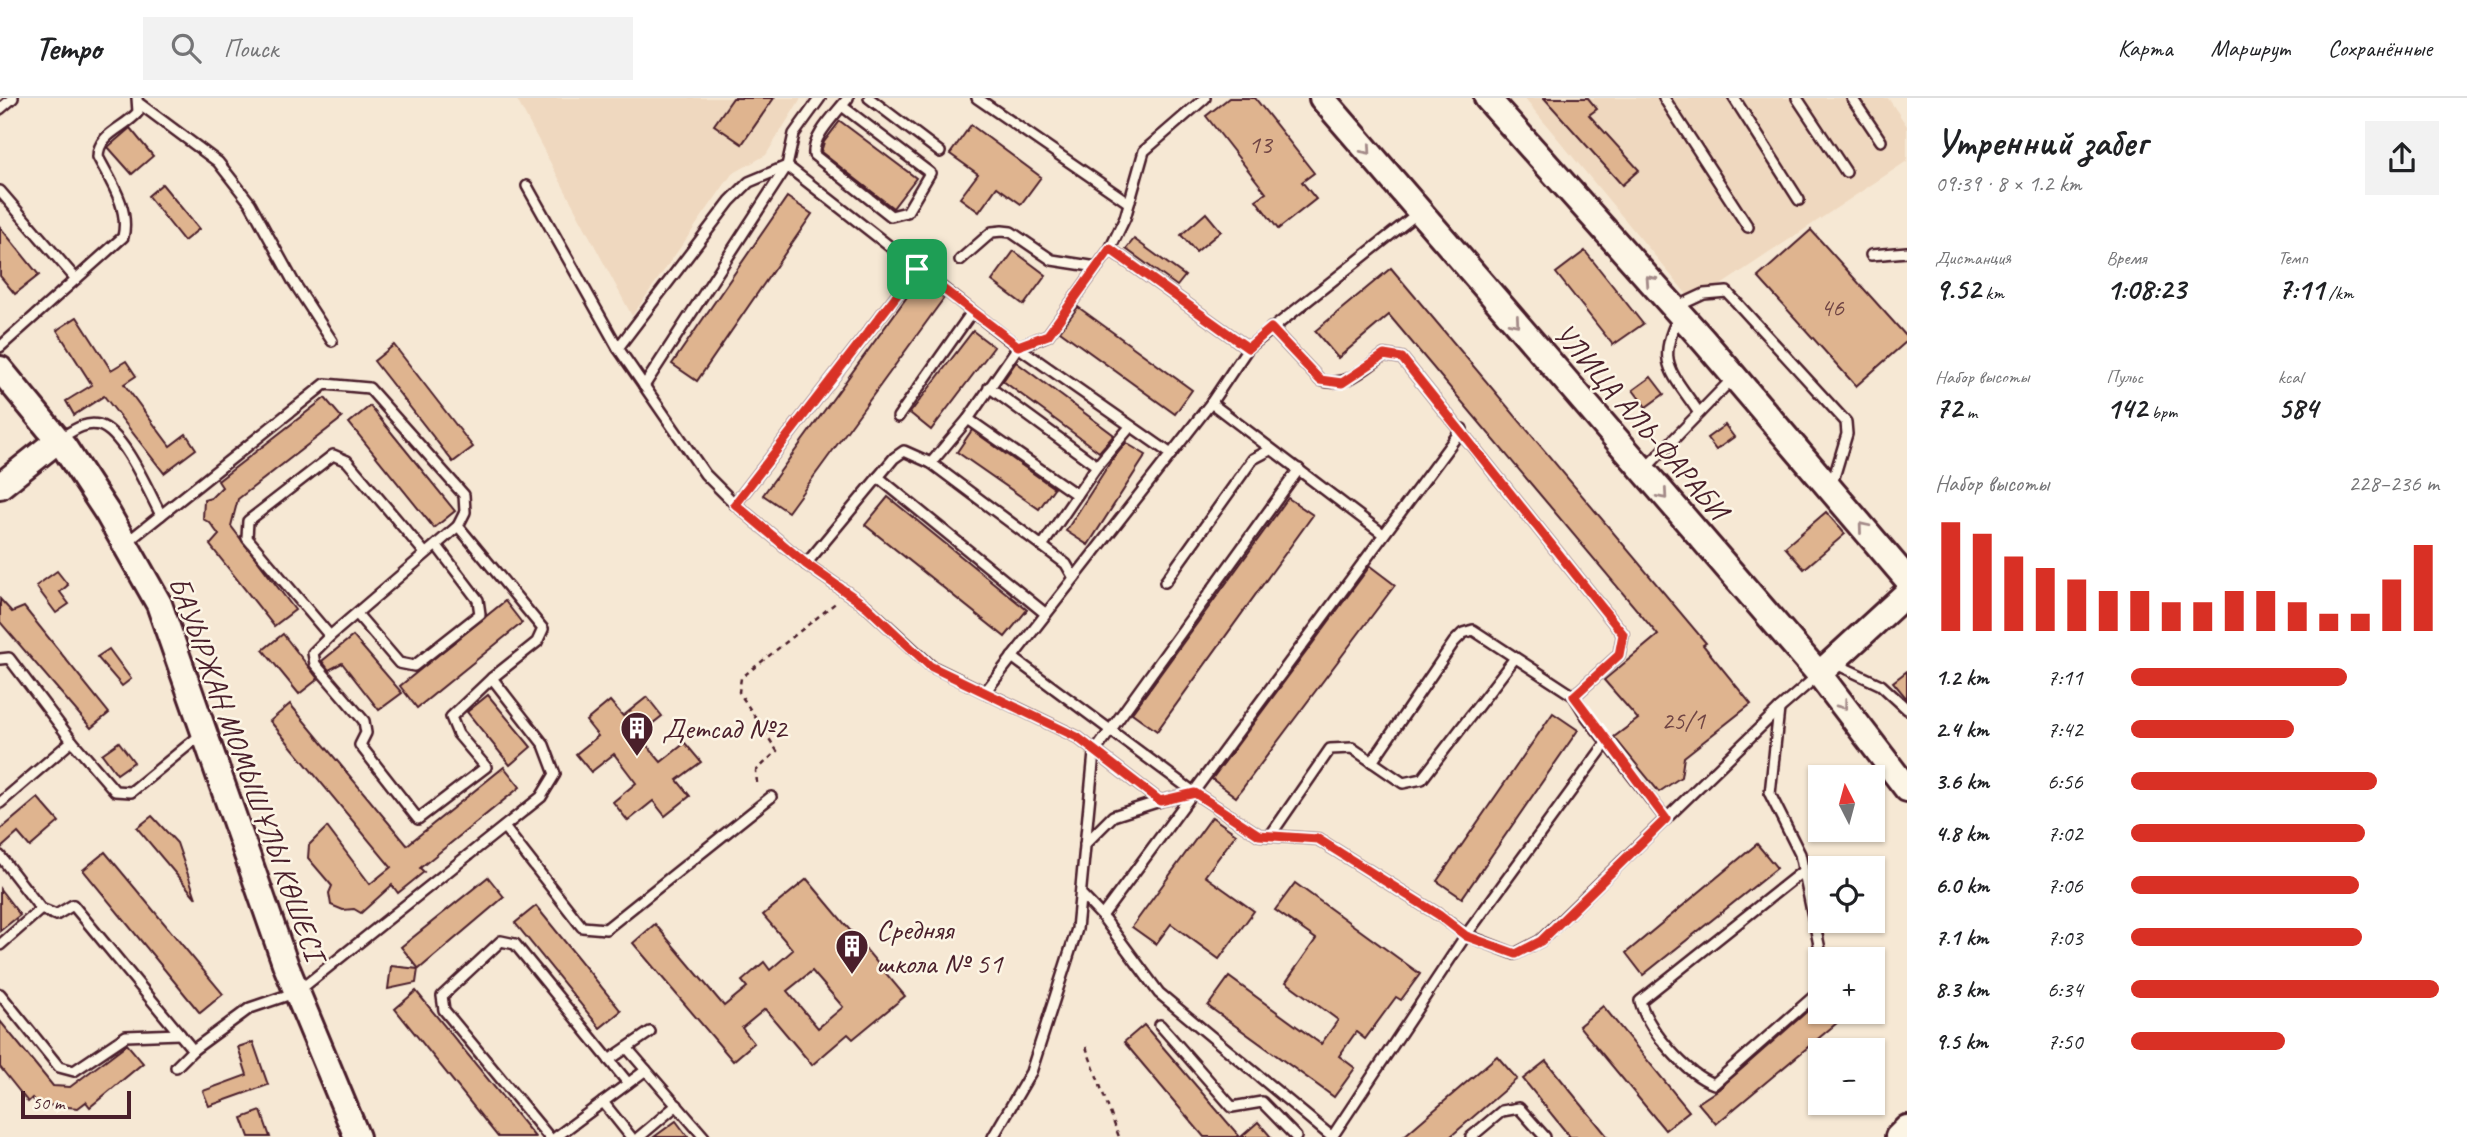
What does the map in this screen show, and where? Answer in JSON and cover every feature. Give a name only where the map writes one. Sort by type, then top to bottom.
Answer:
[{"type":"main road","points":[[1486,98],[1735,376],[1907,579]]},
{"type":"main road","name":"УЛИЦА АЛЬ-ФАРАБИ","points":[[1331,103],[1643,471],[1826,668],[1907,789]]},
{"type":"main road","name":"БАУЫРЖАН МОМЫШҰЛЫ КӨШЕСІ","points":[[0,369],[58,440],[125,544],[159,604],[297,992],[357,1137]]},
{"type":"main road","points":[[0,486],[58,440]]},
{"type":"main road","points":[[1826,668],[1907,593]]},
{"type":"main road","points":[[1898,1137],[1907,1128]]},
{"type":"lane","points":[[0,109],[13,98]]},
{"type":"lane","points":[[644,386],[787,166],[794,134],[820,98]]},
{"type":"lane","points":[[869,98],[940,152]]},
{"type":"lane","points":[[977,98],[1129,203]]},
{"type":"lane","points":[[930,463],[968,419],[1018,346],[1048,335],[1110,249],[1129,203],[1144,151],[1205,98]]},
{"type":"lane","points":[[1664,98],[1748,227]]},
{"type":"lane","points":[[1734,98],[1800,200]]},
{"type":"lane","points":[[1797,98],[1846,172]]},
{"type":"lane","points":[[1852,98],[1881,141]]},
{"type":"lane","points":[[0,347],[123,237],[126,224],[121,204],[98,157],[98,149],[102,141],[132,119],[139,101],[218,162],[250,203],[293,281],[332,341]]},
{"type":"lane","points":[[845,102],[930,173],[907,212],[891,216],[814,155],[813,146],[845,102]]},
{"type":"lane","points":[[787,166],[972,312],[1129,427],[1171,454]]},
{"type":"lane","points":[[618,348],[730,201],[749,182],[787,166]]},
{"type":"lane","points":[[527,186],[618,348],[705,474],[735,504],[806,564],[866,606],[930,666],[1077,737],[1160,801]]},
{"type":"lane","points":[[0,191],[76,279]]},
{"type":"lane","points":[[985,692],[1211,403],[1248,348],[1420,211]]},
{"type":"lane","points":[[960,260],[992,232],[1002,231],[1011,232],[1052,260],[1097,267]]},
{"type":"lane","points":[[1110,249],[1248,348]]},
{"type":"lane","points":[[1871,255],[1907,252]]},
{"type":"lane","points":[[735,504],[917,269]]},
{"type":"lane","points":[[1699,413],[1668,366],[1666,349],[1677,311],[1704,294],[1727,292],[1846,422],[1847,434],[1831,489]]},
{"type":"lane","points":[[898,417],[972,312]]},
{"type":"lane","points":[[1271,328],[1320,380],[1330,384],[1342,383],[1384,355],[1402,358],[1461,429],[1623,634],[1619,655],[1574,696]]},
{"type":"lane","points":[[1643,471],[1735,376]]},
{"type":"lane","points":[[125,544],[325,384],[369,388],[464,495],[465,512],[458,526],[313,653],[315,664],[364,721],[366,733],[360,745],[418,819],[486,767],[458,734],[451,717],[492,678],[537,642],[543,629],[458,526]]},
{"type":"lane","points":[[989,387],[1097,466]]},
{"type":"lane","points":[[1211,403],[1383,534]]},
{"type":"lane","points":[[968,419],[1077,495]]},
{"type":"lane","points":[[58,440],[85,424],[101,425],[122,443],[161,515]]},
{"type":"lane","points":[[1042,545],[1097,466],[1129,427]]},
{"type":"lane","points":[[1102,916],[1461,429]]},
{"type":"lane","points":[[1165,582],[1254,458],[1270,450]]},
{"type":"lane","points":[[806,564],[878,477],[904,451],[930,463],[1042,545],[1066,564],[1074,578]]},
{"type":"lane","points":[[330,636],[247,538],[248,521],[333,455],[346,460],[425,553]]},
{"type":"lane","points":[[993,1137],[1031,1072],[1077,929],[1094,752],[1299,469]]},
{"type":"lane","points":[[878,477],[1046,614]]},
{"type":"lane","points":[[357,614],[399,663],[414,666],[480,614],[478,600],[436,546]]},
{"type":"lane","points":[[1372,762],[1454,642],[1463,633],[1473,631],[1574,696],[1666,819]]},
{"type":"lane","points":[[1012,657],[1195,793],[1259,835],[1318,839],[1439,915],[1466,936],[1516,954],[1541,941],[1779,709],[1826,668],[1881,685],[1907,709]]},
{"type":"lane","points":[[1270,836],[1331,749],[1352,748],[1403,783],[1422,779],[1515,657]]},
{"type":"lane","points":[[0,659],[9,658],[72,741],[115,791],[131,792],[204,732]]},
{"type":"lane","points":[[176,1067],[193,1050],[250,1008],[297,992],[541,797],[555,774],[544,745],[492,678]]},
{"type":"lane","points":[[1779,709],[1770,794],[1800,854],[1819,947]]},
{"type":"lane","points":[[0,803],[72,741]]},
{"type":"lane","points":[[1081,894],[1102,916],[1159,993],[1332,1137],[1466,936],[1607,742]]},
{"type":"lane","points":[[1086,844],[1113,816],[1195,793]]},
{"type":"lane","points":[[503,827],[582,927],[606,929],[771,797]]},
{"type":"lane","points":[[0,856],[41,909],[56,915],[73,905],[193,1050]]},
{"type":"lane","points":[[1803,870],[1640,1000],[1645,1018],[1696,1077],[1714,1084],[1808,1002]]},
{"type":"lane","points":[[0,945],[41,909]]},
{"type":"lane","points":[[549,1137],[444,1010],[442,996],[501,941],[514,944],[628,1083]]},
{"type":"lane","points":[[0,994],[59,1066],[74,1071],[126,1036],[180,1034]]},
{"type":"lane","points":[[1160,1025],[1232,1107],[1262,1102],[1296,1137]]},
{"type":"lane","points":[[609,1060],[650,1032]]},
{"type":"lane","points":[[627,1048],[704,1137]]},
{"type":"lane","points":[[556,1137],[646,1070]]},
{"type":"lane","points":[[603,1102],[631,1137]]},
{"type":"lane","points":[[639,1137],[677,1105]]},
{"type":"lane","points":[[1471,1137],[1502,1111],[1519,1108],[1545,1137]]},
{"type":"path","points":[[757,783],[756,771],[777,751],[739,692],[741,678],[841,599]]},
{"type":"path","points":[[1086,1047],[1119,1137]]},
{"type":"shaded area","points":[[516,98],[801,98],[766,155],[732,174],[632,316]]},
{"type":"shaded area","points":[[1524,98],[1888,98],[1907,126],[1907,161],[1694,303]]},
{"type":"building","points":[[733,98],[774,98],[742,144],[714,125]]},
{"type":"building","points":[[1229,98],[1255,98],[1314,173],[1302,182],[1316,199],[1278,229],[1256,200],[1266,193],[1206,116]]},
{"type":"building","points":[[1544,98],[1588,98],[1597,109],[1589,115],[1639,170],[1622,185]]},
{"type":"building","points":[[840,121],[916,178],[893,208],[821,152],[824,142]]},
{"type":"building","points":[[971,125],[1041,177],[1021,204],[997,187],[979,212],[960,198],[978,174],[950,154]]},
{"type":"building","points":[[130,128],[153,156],[132,174],[108,147]]},
{"type":"building","points":[[162,184],[199,229],[184,241],[148,196]]},
{"type":"building","points":[[787,197],[812,214],[697,381],[672,364]]},
{"type":"building","points":[[1206,213],[1221,231],[1196,252],[1181,235]]},
{"type":"building","points":[[0,227],[39,275],[15,294],[0,276]]},
{"type":"building","points":[[1811,230],[1907,337],[1907,341],[1856,386],[1758,277]]},
{"type":"building","points":[[1134,239],[1185,276],[1177,286],[1126,249]]},
{"type":"building","points":[[1014,251],[1046,275],[1024,305],[992,281]]},
{"type":"building","points":[[1585,251],[1643,324],[1613,345],[1556,273]]},
{"type":"building","points":[[1391,268],[1706,643],[1703,645],[1751,704],[1684,757],[1681,777],[1659,792],[1614,737],[1638,719],[1604,680],[1658,635],[1389,315],[1338,358],[1315,331]]},
{"type":"building","points":[[920,279],[944,298],[788,512],[763,495]]},
{"type":"building","points":[[1078,307],[1192,390],[1175,414],[1060,331]]},
{"type":"building","points":[[77,317],[111,370],[126,361],[136,376],[124,384],[170,446],[186,434],[196,449],[164,473],[104,396],[74,415],[66,401],[92,385],[57,330]]},
{"type":"building","points":[[973,331],[994,347],[931,430],[910,413]]},
{"type":"building","points":[[394,345],[473,447],[453,462],[374,361]]},
{"type":"building","points":[[1016,362],[1114,435],[1099,452],[1003,381]]},
{"type":"building","points":[[1651,377],[1664,394],[1646,407],[1633,390]]},
{"type":"building","points":[[325,398],[342,418],[238,499],[231,526],[295,610],[274,626],[210,545],[219,535],[210,523],[203,519],[204,500],[211,498],[222,487],[218,481]]},
{"type":"building","points":[[370,406],[455,511],[434,528],[349,423]]},
{"type":"building","points":[[1725,425],[1734,437],[1716,450],[1707,438]]},
{"type":"building","points":[[972,430],[1054,488],[1039,509],[957,452]]},
{"type":"building","points":[[1126,443],[1146,455],[1088,545],[1066,531],[1111,461]]},
{"type":"building","points":[[888,497],[1027,610],[1005,637],[865,525]]},
{"type":"building","points":[[1288,498],[1313,515],[1157,731],[1132,713]]},
{"type":"building","points":[[1826,512],[1845,534],[1804,569],[1785,547]]},
{"type":"building","points":[[1370,566],[1395,585],[1236,797],[1212,779]]},
{"type":"building","points":[[57,571],[68,585],[60,592],[69,604],[56,613],[36,586]]},
{"type":"building","points":[[0,599],[12,612],[24,607],[109,713],[91,728],[0,622]]},
{"type":"building","points":[[505,601],[522,623],[417,708],[400,686]]},
{"type":"building","points":[[283,634],[318,679],[299,694],[263,650]]},
{"type":"building","points":[[353,636],[402,693],[379,710],[342,663],[329,670],[322,661]]},
{"type":"building","points":[[109,649],[131,679],[122,686],[97,657]]},
{"type":"building","points":[[1907,671],[1907,699],[1893,682]]},
{"type":"building","points":[[488,695],[531,747],[510,765],[467,712]]},
{"type":"building","name":"Детсад №2","points":[[647,697],[662,716],[638,735],[661,762],[685,743],[701,762],[677,780],[690,796],[665,816],[653,801],[628,821],[613,802],[636,783],[614,754],[591,772],[576,754],[598,736],[586,721],[610,701],[623,716]]},
{"type":"building","points":[[290,704],[407,845],[504,767],[520,787],[420,868],[424,872],[398,893],[392,885],[361,913],[354,909],[343,910],[331,905],[329,893],[332,886],[308,858],[309,845],[327,827],[370,884],[391,867],[270,721]]},
{"type":"building","points":[[1553,713],[1578,730],[1462,898],[1437,881]]},
{"type":"building","points":[[119,742],[134,762],[117,774],[102,754]]},
{"type":"building","points":[[38,798],[59,822],[30,847],[18,833],[0,849],[0,830]]},
{"type":"building","points":[[152,816],[177,843],[196,898],[137,828]]},
{"type":"building","points":[[1212,817],[1236,834],[1205,876],[1254,911],[1219,959],[1171,924],[1156,944],[1132,927]]},
{"type":"building","points":[[1757,844],[1777,868],[1643,975],[1626,953]]},
{"type":"building","points":[[105,852],[223,994],[200,1013],[83,870]]},
{"type":"building","points":[[488,877],[504,897],[419,969],[401,947]]},
{"type":"building","name":"Средняя школа № 51","points":[[807,879],[905,996],[853,1039],[848,1034],[812,1065],[765,1009],[742,1028],[754,1043],[733,1061],[633,943],[655,924],[724,1006],[747,987],[742,981],[764,962],[770,970],[793,950],[763,915]],"holes":[[[812,971],[843,1007],[818,1028],[787,991]]]},
{"type":"building","points":[[1295,883],[1420,974],[1401,1000],[1396,997],[1365,1039],[1356,1032],[1339,1056],[1355,1068],[1334,1097],[1208,1006],[1229,977],[1321,1044],[1338,1020],[1286,982],[1316,939],[1275,910]]},
{"type":"building","points":[[0,889],[20,915],[0,931]]},
{"type":"building","points":[[536,906],[621,1011],[600,1028],[515,923]]},
{"type":"building","points":[[391,966],[418,969],[416,983],[388,989]]},
{"type":"building","points":[[416,991],[535,1137],[498,1137],[395,1009]]},
{"type":"building","points":[[1603,1006],[1689,1111],[1665,1130],[1579,1026]]},
{"type":"building","points":[[1808,1011],[1808,1024],[1836,1024],[1819,1038],[1808,1038],[1808,1047],[1716,1124],[1698,1103],[1719,1089]]},
{"type":"building","points":[[0,1021],[53,1086],[70,1087],[127,1044],[143,1063],[90,1107],[86,1102],[78,1108],[37,1104],[32,1098],[28,1102],[0,1067]]},
{"type":"building","points":[[1144,1025],[1240,1137],[1204,1137],[1124,1042]]},
{"type":"building","points":[[253,1042],[268,1085],[209,1106],[203,1091],[247,1075],[238,1047]]},
{"type":"building","points":[[1497,1056],[1517,1079],[1450,1137],[1403,1137]]},
{"type":"building","points":[[1546,1061],[1608,1137],[1570,1137],[1523,1079]]},
{"type":"building","points":[[261,1111],[270,1137],[249,1137],[242,1118]]},
{"type":"building","points":[[676,1121],[688,1137],[654,1137]]},
{"type":"building","points":[[1258,1122],[1271,1137],[1241,1137]]},
{"type":"place","name":"Детсад №2","points":[[637,758]]},
{"type":"place","name":"Средняя школа № 51","points":[[852,976]]},
{"type":"route","points":[[1110,249],[1248,348],[1271,328],[1320,380],[1330,384],[1342,383],[1384,355],[1402,358],[1623,634],[1619,655],[1574,696],[1587,717],[1666,819],[1541,941],[1516,954],[1466,936],[1439,915],[1318,839],[1259,835],[1195,793],[1160,801],[1077,737],[930,666],[866,606],[806,564],[735,504],[917,269],[1018,346],[1048,335],[1110,249]]}]
